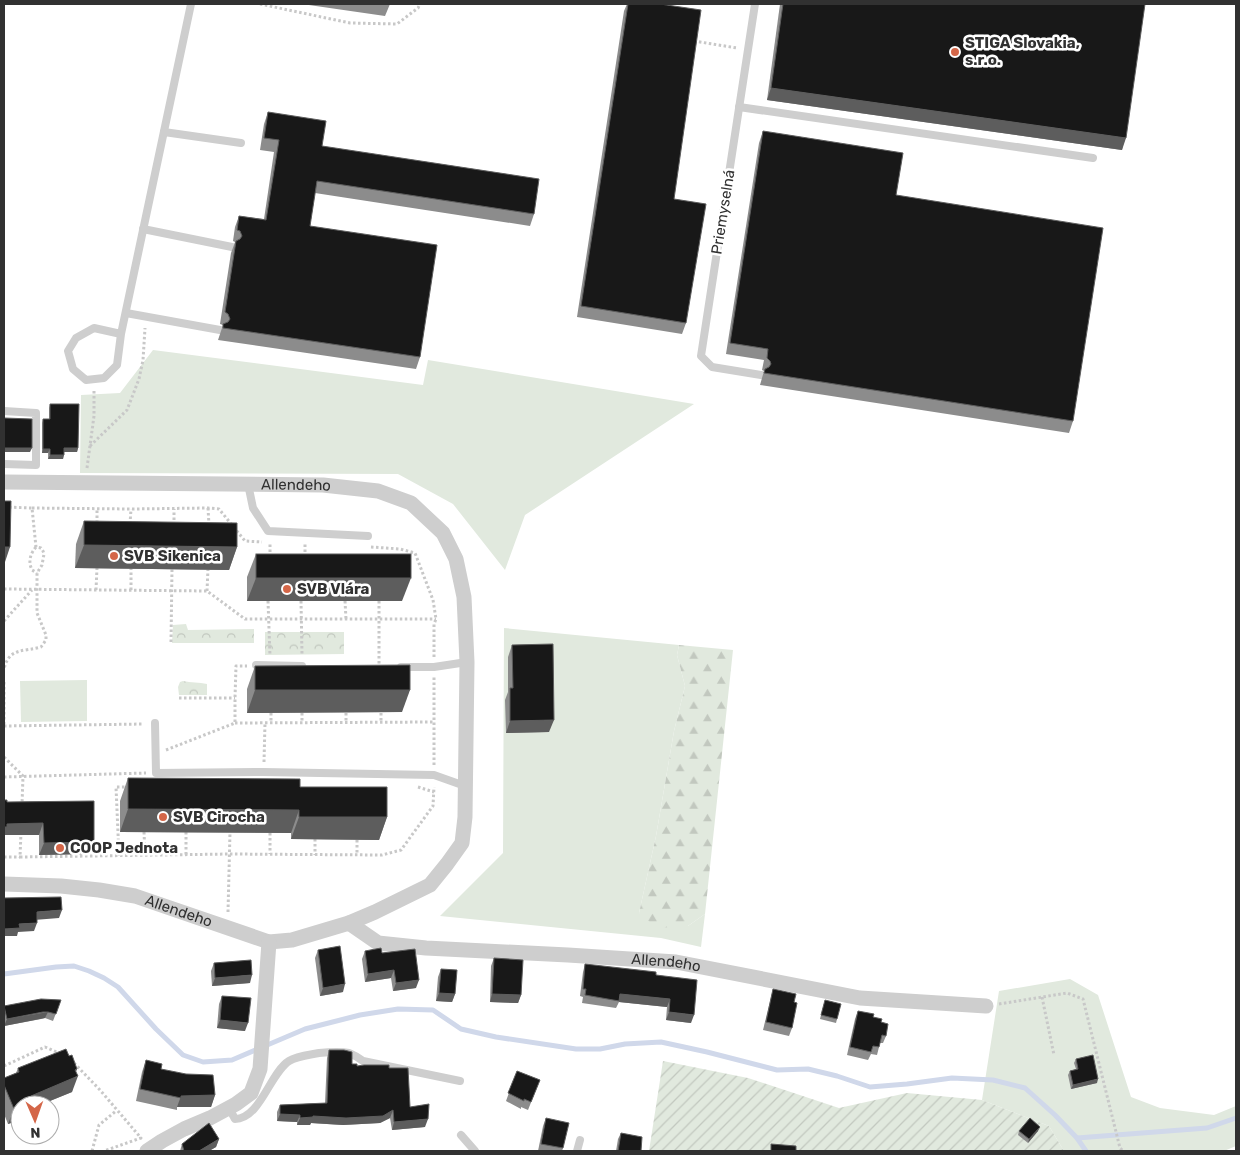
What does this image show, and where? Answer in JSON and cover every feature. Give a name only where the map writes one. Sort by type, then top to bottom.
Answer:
[{"type":"street","name":"Allendeho","points":[[4,482],[323,485],[378,491],[411,504],[443,533],[456,559],[464,597],[467,662],[465,817],[462,843],[430,885],[376,912],[349,923],[292,940],[270,942],[136,896],[61,886],[4,884]]},
{"type":"street","name":"Allendeho","points":[[349,923],[378,943],[426,948],[676,962],[860,998],[986,1006]]},
{"type":"street","points":[[147,1151],[184,1128],[229,1108],[251,1093],[260,1069],[270,942]]},
{"type":"lane","points":[[121,334],[94,328],[76,338],[68,351],[73,369],[86,380],[104,378],[117,366],[121,334],[191,4]]},
{"type":"lane","name":"Priemyselná","points":[[755,4],[701,356],[712,367],[762,375]]},
{"type":"lane","points":[[739,107],[1093,158]]},
{"type":"lane","points":[[164,132],[241,143]]},
{"type":"lane","points":[[143,229],[232,247]]},
{"type":"lane","points":[[126,313],[220,330]]},
{"type":"lane","points":[[4,412],[36,413],[36,465],[44,482]]},
{"type":"lane","points":[[4,464],[36,465]]},
{"type":"lane","points":[[248,484],[253,508],[268,531],[368,536]]},
{"type":"lane","points":[[388,667],[434,667],[467,662]]},
{"type":"lane","points":[[256,665],[311,666]]},
{"type":"lane","points":[[155,724],[156,772],[434,775],[465,786]]},
{"type":"lane","points":[[229,1108],[236,1119],[240,1119],[254,1108],[275,1075],[286,1063],[299,1057],[328,1052],[350,1053],[363,1061],[460,1081]]},
{"type":"lane","points":[[460,1135],[475,1151]]},
{"type":"lane","points":[[577,1151],[580,1140]]},
{"type":"path","points":[[260,4],[350,23],[397,24],[418,8],[420,4]]},
{"type":"path","points":[[694,41],[738,48]]},
{"type":"path","points":[[90,446],[127,410],[140,379],[144,360],[144,316]]},
{"type":"path","points":[[85,483],[94,416],[95,379]]},
{"type":"path","points":[[4,507],[219,509],[246,540],[270,542],[270,560]]},
{"type":"path","points":[[32,508],[36,547],[30,562],[32,570],[37,573]]},
{"type":"path","points":[[208,508],[209,527]]},
{"type":"path","points":[[97,509],[97,526]]},
{"type":"path","points":[[130,509],[130,527]]},
{"type":"path","points":[[174,509],[174,527]]},
{"type":"path","points":[[297,544],[314,544]]},
{"type":"path","points":[[305,544],[305,561]]},
{"type":"path","points":[[4,669],[5,663],[13,653],[19,650],[41,647],[46,640],[46,632],[37,613],[37,573],[42,566],[44,554],[40,548],[36,547]]},
{"type":"path","points":[[4,858],[229,854],[382,856],[401,850],[433,806],[434,624],[436,619],[433,600],[415,553],[400,549],[364,547]]},
{"type":"path","points":[[96,590],[97,568]]},
{"type":"path","points":[[131,568],[131,590]]},
{"type":"path","points":[[171,642],[172,569]]},
{"type":"path","points":[[207,592],[208,569]]},
{"type":"path","points":[[4,589],[207,592],[245,619],[436,619]]},
{"type":"path","points":[[4,621],[32,590]]},
{"type":"path","points":[[268,601],[270,655]]},
{"type":"path","points":[[301,601],[302,654]]},
{"type":"path","points":[[346,601],[346,619]]},
{"type":"path","points":[[379,601],[379,674]]},
{"type":"path","points":[[236,723],[236,666],[256,665]]},
{"type":"path","points":[[4,682],[4,726],[155,724]]},
{"type":"path","points":[[179,698],[235,698]]},
{"type":"path","points":[[271,713],[271,723]]},
{"type":"path","points":[[302,713],[302,723]]},
{"type":"path","points":[[346,713],[346,723]]},
{"type":"path","points":[[381,713],[381,723]]},
{"type":"path","points":[[156,754],[236,723],[434,722]]},
{"type":"path","points":[[263,772],[265,723]]},
{"type":"path","points":[[4,757],[23,776],[22,812]]},
{"type":"path","points":[[4,777],[156,772]]},
{"type":"path","points":[[119,856],[116,786],[134,787]]},
{"type":"path","points":[[415,786],[434,792]]},
{"type":"path","points":[[20,857],[21,830]]},
{"type":"path","points":[[144,832],[144,855]]},
{"type":"path","points":[[186,832],[186,855]]},
{"type":"path","points":[[228,918],[230,832]]},
{"type":"path","points":[[270,833],[270,855]]},
{"type":"path","points":[[315,839],[315,855]]},
{"type":"path","points":[[357,840],[358,855]]},
{"type":"path","points":[[986,1006],[1067,993],[1083,999],[1120,1148],[1123,1151]]},
{"type":"path","points":[[1042,997],[1054,1055]]},
{"type":"path","points":[[4,1066],[45,1047],[69,1058],[100,1090],[141,1138],[104,1151]]},
{"type":"path","points":[[92,1151],[99,1125],[116,1111]]},
{"type":"green space","points":[[153,350],[423,385],[428,360],[694,404],[525,515],[505,570],[453,504],[398,474],[80,473],[81,395],[120,393]]},
{"type":"green space","points":[[186,624],[188,630],[254,629],[254,643],[172,643],[173,625]]},
{"type":"green space","points":[[504,628],[679,645],[677,655],[685,686],[674,731],[656,836],[639,913],[688,926],[705,914],[701,947],[661,938],[440,916],[503,853]]},
{"type":"green space","points":[[265,632],[344,632],[344,654],[265,655]]},
{"type":"green space","points":[[679,645],[733,650],[705,914],[688,926],[657,928],[639,913],[656,836],[674,731],[685,686],[677,655]]},
{"type":"green space","points":[[87,680],[87,721],[21,722],[20,681]]},
{"type":"green space","points":[[180,682],[207,684],[207,695],[179,695],[178,687]]},
{"type":"green space","points":[[1070,979],[1098,995],[1131,1097],[1160,1108],[1214,1115],[1236,1106],[1236,1146],[1224,1151],[1064,1151],[1049,1126],[982,1100],[999,991]]},
{"type":"green space","points":[[663,1061],[748,1078],[839,1108],[907,1093],[982,1100],[1049,1126],[1064,1151],[649,1151]]},
{"type":"building","points":[[628,4],[660,4],[701,10],[674,199],[706,204],[686,323],[581,306]]},
{"type":"building","name":"STIGA Slovakia, s.r.o.","points":[[783,4],[1145,4],[1126,138],[771,88]]},
{"type":"building","points":[[268,112],[326,121],[322,146],[539,179],[534,214],[317,181],[310,226],[437,245],[420,357],[223,328],[223,324],[230,319],[225,312],[236,241],[242,236],[240,231],[237,230],[239,216],[266,220],[279,140],[264,138]]},
{"type":"building","points":[[763,131],[903,153],[896,195],[1103,228],[1073,421],[764,373],[765,369],[771,364],[767,358],[768,349],[730,343]]},
{"type":"building","points":[[50,404],[79,404],[78,448],[64,448],[64,455],[50,455],[50,449],[43,449],[43,419],[50,419]]},
{"type":"building","points":[[4,418],[32,419],[32,448],[4,448]]},
{"type":"building","points":[[4,501],[11,501],[10,547],[4,547]]},
{"type":"building","points":[[84,521],[237,523],[237,547],[84,545]]},
{"type":"building","points":[[256,554],[411,554],[411,578],[256,578]]},
{"type":"building","points":[[553,644],[554,720],[510,721],[510,688],[513,688],[512,645]]},
{"type":"building","points":[[410,665],[410,690],[255,690],[255,666]]},
{"type":"building","points":[[128,778],[300,779],[300,787],[387,787],[387,817],[299,817],[299,810],[128,809]]},
{"type":"building","points":[[4,800],[7,800],[7,802],[94,801],[94,842],[44,843],[43,823],[7,824],[7,827],[4,827]]},
{"type":"building","points":[[61,897],[62,910],[37,912],[37,923],[19,924],[20,928],[4,929],[4,898]]},
{"type":"building","points":[[340,946],[345,984],[323,988],[318,950]]},
{"type":"building","points":[[381,948],[382,953],[415,949],[419,980],[396,983],[394,970],[368,974],[365,951]]},
{"type":"building","points":[[494,958],[523,960],[521,995],[492,994]]},
{"type":"building","points":[[251,960],[252,975],[215,978],[214,963]]},
{"type":"building","points":[[585,964],[656,972],[656,975],[697,980],[694,1015],[669,1012],[670,999],[620,994],[619,1001],[585,995],[586,989],[583,989]]},
{"type":"building","points":[[441,969],[457,970],[455,994],[439,993]]},
{"type":"building","points":[[773,989],[796,994],[794,1002],[797,1003],[792,1028],[766,1022]]},
{"type":"building","points":[[222,996],[251,998],[248,1023],[220,1020]]},
{"type":"building","points":[[41,999],[61,1000],[56,1014],[43,1012],[7,1019],[4,1006]]},
{"type":"building","points":[[825,1000],[841,1004],[837,1019],[821,1015]]},
{"type":"building","points":[[858,1011],[874,1014],[873,1017],[882,1019],[881,1022],[888,1024],[886,1036],[882,1035],[879,1047],[873,1046],[871,1052],[850,1047]]},
{"type":"building","points":[[66,1049],[69,1056],[72,1055],[78,1076],[33,1095],[10,1095],[10,1099],[4,1085],[4,1078],[19,1072],[18,1068]]},
{"type":"building","points":[[329,1050],[352,1052],[352,1064],[357,1064],[357,1066],[389,1065],[389,1068],[408,1068],[410,1107],[429,1104],[428,1119],[394,1122],[393,1110],[383,1116],[346,1118],[313,1116],[300,1118],[300,1115],[280,1114],[280,1105],[327,1103]]},
{"type":"building","points":[[1093,1055],[1098,1079],[1073,1085],[1070,1071],[1078,1069],[1076,1059]]},
{"type":"building","points":[[146,1060],[162,1064],[161,1069],[186,1074],[213,1075],[215,1095],[181,1096],[181,1098],[140,1089]]},
{"type":"building","points":[[517,1071],[540,1080],[531,1102],[524,1099],[524,1101],[508,1093]]},
{"type":"building","points":[[546,1118],[569,1123],[563,1148],[541,1144]]},
{"type":"building","points":[[1030,1118],[1040,1127],[1029,1139],[1019,1131]]},
{"type":"building","points":[[209,1123],[219,1139],[199,1151],[184,1151],[182,1144]]},
{"type":"building","points":[[621,1133],[642,1137],[641,1151],[618,1151]]},
{"type":"building","points":[[771,1144],[796,1146],[796,1151],[771,1151]]},
{"type":"waterway","points":[[4,974],[74,966],[89,971],[118,987],[156,1029],[183,1055],[203,1062],[232,1060],[305,1029],[360,1015],[398,1009],[433,1010],[461,1029],[496,1037],[576,1049],[600,1049],[625,1044],[661,1042],[777,1070],[808,1069],[870,1087],[952,1078],[993,1080],[1025,1088],[1055,1115],[1077,1138],[1086,1151]]},
{"type":"waterway","points":[[1077,1138],[1207,1128],[1236,1118]]},
{"type":"place","name":"STIGA Slovakia, s.r.o.","points":[[955,52]]},
{"type":"place","name":"SVB Sikenica","points":[[114,556]]},
{"type":"place","name":"SVB Vlára","points":[[287,589]]},
{"type":"place","name":"SVB Cirocha","points":[[163,817]]},
{"type":"place","name":"COOP Jednota","points":[[60,848]]}]
